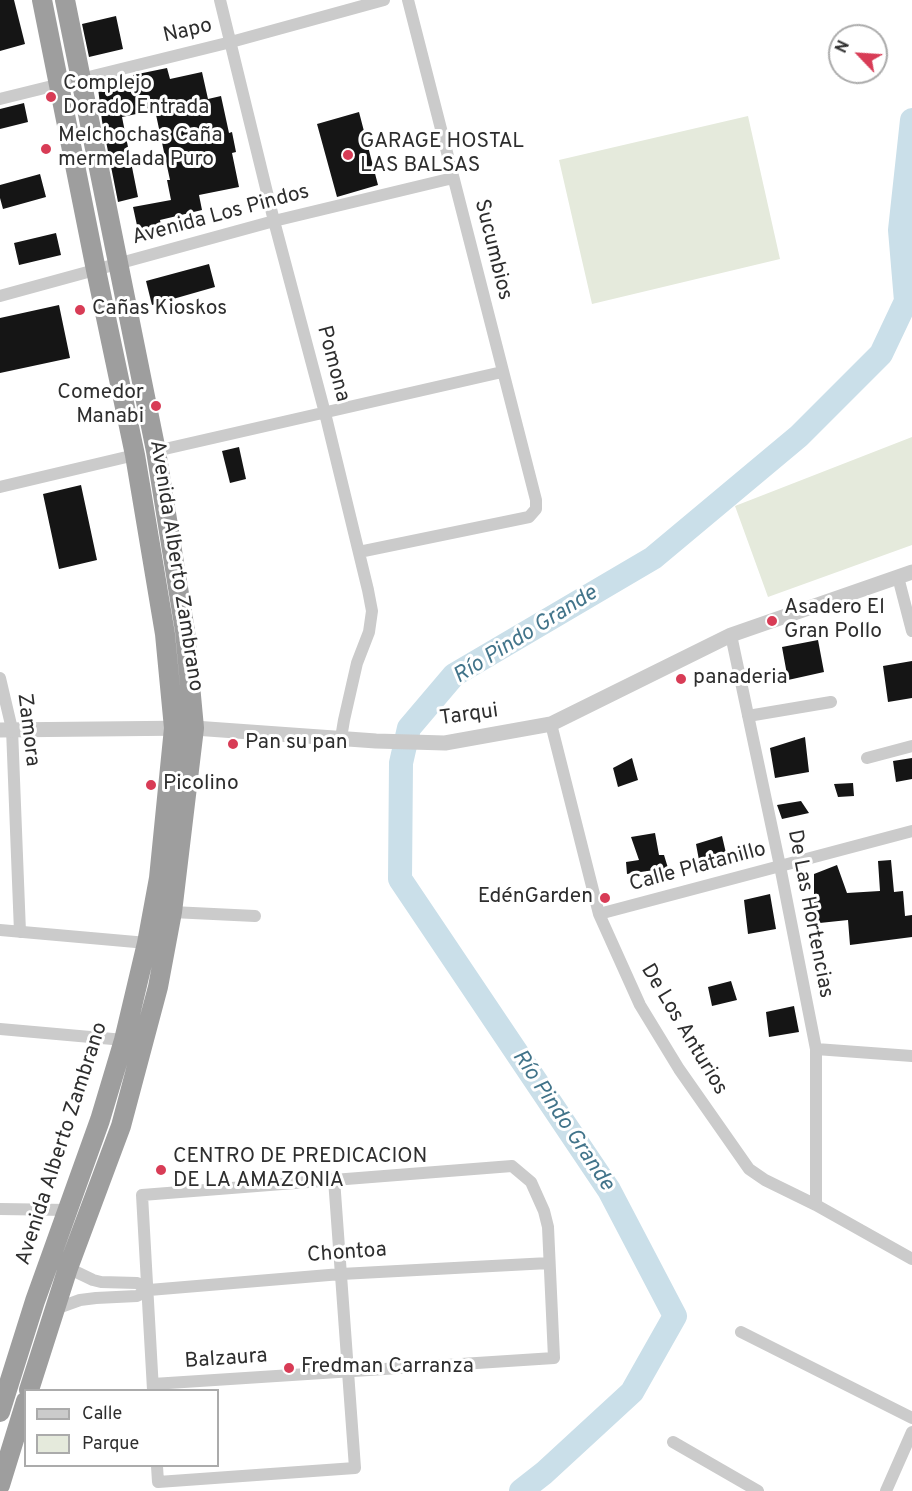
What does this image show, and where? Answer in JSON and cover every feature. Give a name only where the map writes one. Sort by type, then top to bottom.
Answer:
[{"type":"highway","name":"Avenida Alberto Zambrano","points":[[0,1412],[35,1301],[100,1120],[124,1040],[147,943],[159,878],[174,728],[165,634],[135,455],[42,0]]},
{"type":"highway","name":"Avenida Alberto Zambrano","points":[[29,1389],[68,1268],[121,1126],[158,987],[172,912],[194,728],[185,631],[156,451],[65,0]]},
{"type":"highway","points":[[0,1485],[24,1407]]},
{"type":"street","name":"Pomona","points":[[220,0],[274,221],[325,413],[372,611],[369,632],[357,663],[341,738]]},
{"type":"street","name":"Napo","points":[[0,99],[231,42],[384,0]]},
{"type":"street","name":"Sucumbios","points":[[359,552],[529,517],[536,509],[536,500],[408,0]]},
{"type":"street","name":"Avenida Los Pindos","points":[[0,296],[274,221],[453,178]]},
{"type":"street","points":[[156,451],[502,372]]},
{"type":"street","points":[[0,487],[135,455]]},
{"type":"street","points":[[905,574],[912,631]]},
{"type":"street","name":"Tarqui","points":[[6,730],[194,728],[376,741],[446,743],[551,724],[731,635],[905,574]]},
{"type":"street","name":"De Las Hortencias","points":[[731,635],[816,1049],[816,1205]]},
{"type":"street","name":"Zamora","points":[[0,678],[6,730],[20,932]]},
{"type":"street","points":[[748,716],[831,702]]},
{"type":"street","name":"De Los Anturios","points":[[551,724],[599,914],[640,1005],[679,1069],[749,1169],[765,1180],[816,1205],[912,1259]]},
{"type":"street","points":[[867,758],[912,746]]},
{"type":"street","name":"Calle Platanillo","points":[[599,914],[912,831]]},
{"type":"street","points":[[172,912],[255,916]]},
{"type":"street","points":[[0,930],[147,943]]},
{"type":"street","points":[[0,1029],[124,1040]]},
{"type":"street","points":[[816,1049],[912,1056]]},
{"type":"street","points":[[153,1387],[142,1195],[512,1166],[531,1182],[544,1211],[548,1227],[549,1263]]},
{"type":"street","points":[[157,1467],[158,1482],[355,1468],[334,1179]]},
{"type":"street","points":[[0,1209],[68,1210]]},
{"type":"street","name":"Chontoa","points":[[55,1309],[80,1300],[137,1296],[148,1290],[341,1274],[549,1263]]},
{"type":"street","name":"Balzaura","points":[[153,1387],[554,1358],[549,1263]]},
{"type":"street","name":"Chontoa","points":[[68,1268],[93,1280],[136,1283],[148,1290]]},
{"type":"street","points":[[741,1332],[912,1418]]},
{"type":"street","points":[[886,1491],[912,1432]]},
{"type":"street","points":[[673,1442],[758,1491]]},
{"type":"green space","points":[[748,116],[780,259],[592,304],[559,160]]},
{"type":"green space","points":[[912,437],[912,545],[768,597],[735,506]]},
{"type":"building","points":[[0,0],[14,0],[25,44],[0,51]]},
{"type":"building","points":[[116,16],[123,49],[89,57],[82,24]]},
{"type":"building","points":[[167,68],[170,79],[202,72],[208,99],[221,96],[229,133],[232,132],[236,152],[232,153],[239,187],[199,195],[202,210],[160,220],[161,225],[138,230],[133,207],[171,200],[167,180],[170,180],[155,110],[122,117],[138,197],[118,202],[98,88],[135,82],[133,75]]},
{"type":"building","points":[[24,103],[28,122],[0,129],[0,109]]},
{"type":"building","name":"GARAGE HOSTAL LAS BALSAS","points":[[359,112],[378,185],[337,197],[317,124]]},
{"type":"building","points":[[40,174],[46,197],[3,209],[0,185]]},
{"type":"building","points":[[56,233],[61,255],[19,265],[14,243]]},
{"type":"building","points":[[209,264],[215,287],[152,305],[146,281]]},
{"type":"building","points":[[59,305],[70,358],[0,373],[0,318]]},
{"type":"building","points":[[239,447],[246,479],[230,483],[222,451]]},
{"type":"building","points":[[81,485],[97,560],[59,569],[43,494]]},
{"type":"building","points":[[818,640],[824,672],[788,680],[782,647]]},
{"type":"building","points":[[912,661],[912,698],[888,702],[883,666]]},
{"type":"building","points":[[805,737],[809,772],[775,778],[770,748]]},
{"type":"building","points":[[632,758],[638,780],[618,787],[613,768]]},
{"type":"building","points":[[912,758],[912,779],[896,782],[893,761]]},
{"type":"building","points":[[853,783],[854,796],[838,797],[834,784]]},
{"type":"building","points":[[801,801],[809,813],[782,819],[777,805]]},
{"type":"building","points":[[655,833],[659,855],[664,855],[668,868],[627,874],[626,862],[639,860],[631,837]]},
{"type":"building","points":[[722,836],[729,866],[701,871],[696,844]]},
{"type":"building","points":[[891,860],[894,892],[903,891],[905,916],[912,915],[912,937],[850,945],[848,920],[810,924],[810,902],[814,901],[814,874],[837,865],[847,893],[880,891],[878,861]]},
{"type":"building","points":[[770,894],[776,929],[748,934],[744,900]]},
{"type":"building","points":[[731,981],[737,1000],[712,1006],[708,987]]},
{"type":"building","points":[[794,1006],[799,1032],[769,1037],[766,1012]]},
{"type":"waterway","name":"Río Pindo Grande","points":[[521,1491],[544,1473],[632,1392],[675,1316],[609,1190],[400,879],[401,763],[409,728],[454,675],[653,558],[799,436],[881,354],[906,301],[900,230],[912,120]]},
{"type":"place","name":"Complejo Dorado Entrada","points":[[51,97]]},
{"type":"place","name":"Melchochas Caña mermelada Puro","points":[[46,149]]},
{"type":"place","name":"GARAGE HOSTAL LAS BALSAS","points":[[348,155]]},
{"type":"place","name":"Cañas Kioskos","points":[[80,310]]},
{"type":"place","name":"Comedor Manabi","points":[[156,406]]},
{"type":"place","name":"Asadero El Gran Pollo","points":[[772,621]]},
{"type":"place","name":"panaderia","points":[[681,679]]},
{"type":"place","name":"Pan su pan","points":[[233,744]]},
{"type":"place","name":"Picolino","points":[[151,785]]},
{"type":"place","name":"EdénGarden","points":[[605,898]]},
{"type":"place","name":"CENTRO DE PREDICACION DE LA AMAZONIA","points":[[161,1170]]},
{"type":"place","name":"Fredman Carranza","points":[[289,1368]]}]
